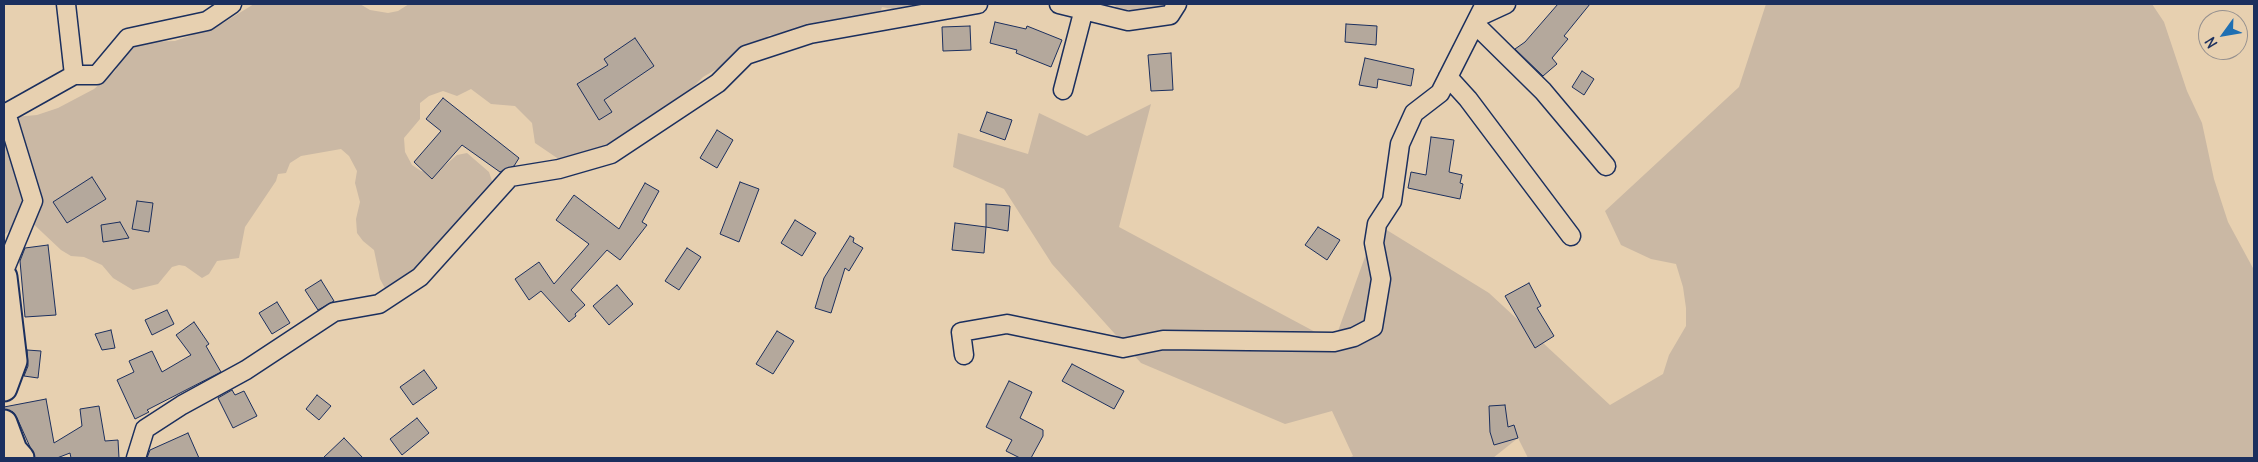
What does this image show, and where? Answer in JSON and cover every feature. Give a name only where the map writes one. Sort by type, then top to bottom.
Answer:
[{"type":"street","points":[[66,4],[74,75]]},
{"type":"street","points":[[4,271],[33,201],[7,116],[8,112],[74,75],[97,75],[128,38],[207,21],[232,4]]},
{"type":"street","points":[[136,458],[145,429],[246,370],[334,312],[379,304],[420,277],[510,177],[559,169],[611,154],[718,84],[746,55],[810,34],[978,4]]},
{"type":"street","points":[[1059,4],[1128,21],[1170,16],[1177,4]]},
{"type":"street","points":[[964,355],[961,332],[1008,324],[1123,348],[1162,340],[1334,342],[1354,337],[1373,328],[1381,279],[1374,243],[1377,224],[1392,201],[1400,144],[1414,113],[1440,94],[1480,15],[1506,4]]},
{"type":"street","points":[[1063,90],[1084,9]]},
{"type":"street","points":[[1480,15],[1606,166]]},
{"type":"street","points":[[1448,78],[1468,99],[1571,236]]},
{"type":"street","points":[[4,277],[7,289],[6,311],[14,362],[4,388]]},
{"type":"street","points":[[4,423],[14,450],[21,458]]},
{"type":"shaded area","points":[[254,4],[360,4],[370,10],[388,13],[398,11],[409,4],[953,4],[916,6],[898,10],[882,7],[880,13],[789,34],[769,35],[764,42],[703,77],[689,94],[665,106],[632,139],[560,160],[535,143],[532,123],[515,106],[491,104],[471,89],[457,96],[443,91],[429,96],[420,103],[420,119],[404,138],[405,152],[412,165],[421,171],[427,172],[444,166],[457,155],[467,153],[489,172],[493,184],[420,267],[387,292],[380,279],[374,250],[357,233],[356,219],[360,202],[355,183],[357,171],[349,156],[341,149],[301,156],[290,163],[286,173],[278,174],[276,181],[245,227],[239,258],[217,261],[209,274],[202,278],[185,266],[179,265],[172,267],[158,284],[133,290],[113,278],[102,265],[84,257],[71,256],[61,250],[26,217],[4,235],[4,118],[37,115],[58,108],[94,89],[115,71],[122,57],[131,48],[146,42],[175,41],[223,23]]},
{"type":"shaded area","points":[[1113,4],[1172,4],[1165,9],[1156,7],[1141,14],[1120,11]]},
{"type":"shaded area","points":[[1766,4],[2152,4],[2164,22],[2187,91],[2202,123],[2214,179],[2228,222],[2254,270],[2254,458],[1528,458],[1518,438],[1493,458],[1349,458],[1353,456],[1332,411],[1285,424],[1141,363],[1052,264],[1004,189],[953,167],[958,133],[1028,154],[1039,113],[1087,136],[1151,104],[1119,227],[1334,342],[1377,224],[1489,293],[1610,405],[1663,374],[1669,355],[1686,326],[1686,308],[1683,287],[1676,264],[1651,259],[1621,245],[1605,211],[1739,87]]},
{"type":"building","points":[[1558,4],[1590,4],[1564,36],[1568,39],[1552,58],[1557,64],[1543,76],[1515,49],[1525,42]]},
{"type":"building","points":[[995,22],[1026,29],[1027,26],[1062,40],[1051,67],[1016,53],[1017,50],[990,43]]},
{"type":"building","points":[[1346,24],[1377,26],[1376,45],[1345,42]]},
{"type":"building","points":[[970,26],[971,50],[943,51],[942,27]]},
{"type":"building","points":[[635,38],[654,66],[604,100],[612,112],[599,120],[577,84],[608,65],[604,59]]},
{"type":"building","points":[[1171,53],[1173,90],[1151,91],[1148,55]]},
{"type":"building","points":[[1365,58],[1414,69],[1411,86],[1378,79],[1377,88],[1359,85]]},
{"type":"building","points":[[1582,71],[1594,79],[1584,95],[1572,87]]},
{"type":"building","points":[[443,98],[519,158],[514,166],[500,172],[462,145],[432,179],[414,162],[441,131],[426,119]]},
{"type":"building","points":[[987,112],[1012,120],[1005,140],[980,131]]},
{"type":"building","points":[[717,130],[733,140],[717,168],[700,158]]},
{"type":"building","points":[[1431,137],[1454,140],[1449,172],[1462,175],[1460,183],[1463,184],[1460,199],[1408,188],[1411,172],[1426,175]]},
{"type":"building","points":[[92,177],[106,199],[67,223],[53,202]]},
{"type":"building","points":[[740,182],[759,189],[739,242],[720,234]]},
{"type":"building","points":[[645,183],[659,191],[642,222],[647,225],[620,260],[607,250],[571,290],[585,305],[575,314],[576,316],[569,322],[541,291],[529,300],[515,279],[539,262],[554,284],[589,244],[556,220],[574,195],[619,229]]},
{"type":"building","points":[[137,201],[153,203],[149,232],[132,229]]},
{"type":"building","points":[[986,204],[1010,206],[1008,231],[986,227]]},
{"type":"building","points":[[795,220],[816,233],[802,256],[781,243]]},
{"type":"building","points":[[120,222],[129,238],[103,242],[101,225]]},
{"type":"building","points":[[955,223],[986,227],[984,253],[952,250]]},
{"type":"building","points":[[1318,227],[1340,240],[1327,260],[1305,245]]},
{"type":"building","points":[[850,236],[854,238],[853,242],[863,248],[849,271],[845,268],[831,313],[815,308],[824,278]]},
{"type":"building","points":[[48,245],[56,315],[25,317],[20,261],[25,248]]},
{"type":"building","points":[[687,248],[701,257],[679,290],[665,281]]},
{"type":"building","points":[[321,280],[334,301],[318,310],[305,290]]},
{"type":"building","points":[[1529,283],[1541,306],[1537,308],[1554,336],[1535,348],[1505,296]]},
{"type":"building","points":[[617,285],[633,304],[609,325],[593,306]]},
{"type":"building","points":[[277,302],[290,323],[272,334],[259,313]]},
{"type":"building","points":[[167,310],[174,324],[152,335],[145,320]]},
{"type":"building","points":[[194,322],[209,344],[206,346],[221,372],[147,410],[149,412],[135,419],[117,380],[134,372],[129,361],[152,351],[162,372],[191,355],[176,335]]},
{"type":"building","points":[[111,330],[115,348],[102,350],[95,334]]},
{"type":"building","points":[[777,331],[794,341],[773,374],[756,364]]},
{"type":"building","points":[[27,350],[41,351],[38,378],[24,376],[28,366]]},
{"type":"building","points":[[1072,364],[1124,391],[1114,409],[1062,381]]},
{"type":"building","points":[[424,370],[437,388],[413,405],[400,387]]},
{"type":"building","points":[[1009,381],[1032,392],[1020,418],[1043,430],[1043,436],[1031,458],[1020,458],[1006,451],[1012,440],[986,427]]},
{"type":"building","points":[[232,390],[235,395],[244,391],[257,416],[233,428],[218,398]]},
{"type":"building","points":[[317,395],[331,406],[319,420],[306,409]]},
{"type":"building","points":[[46,399],[54,443],[82,426],[80,409],[99,406],[105,441],[118,440],[119,458],[71,458],[70,453],[57,458],[35,458],[17,418],[13,412],[4,409],[4,407]]},
{"type":"building","points":[[1505,405],[1508,427],[1514,425],[1518,438],[1494,445],[1490,432],[1489,406]]},
{"type":"building","points":[[417,418],[429,433],[402,455],[390,439]]},
{"type":"building","points":[[188,433],[199,458],[147,458],[150,450]]},
{"type":"building","points":[[344,438],[363,458],[323,458]]}]
